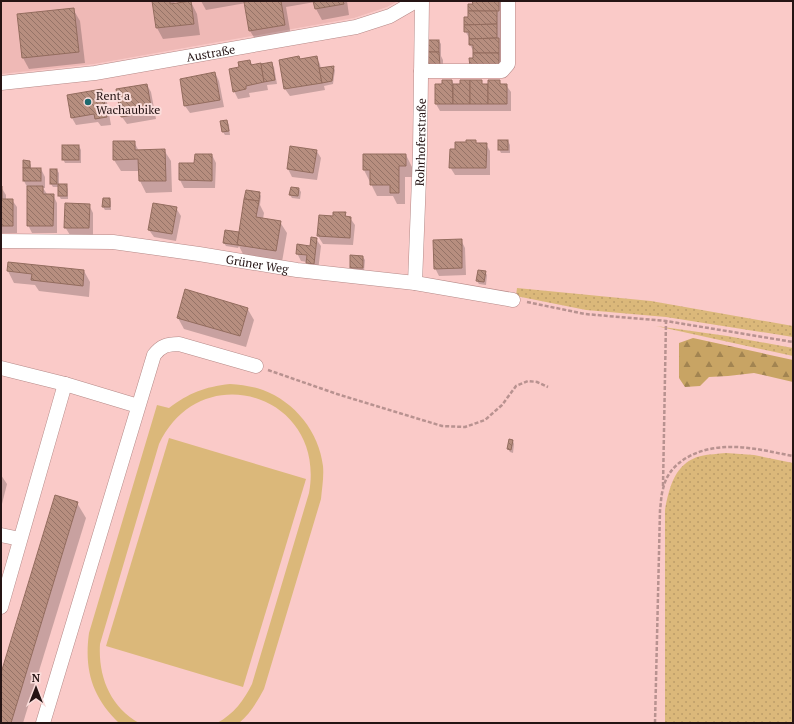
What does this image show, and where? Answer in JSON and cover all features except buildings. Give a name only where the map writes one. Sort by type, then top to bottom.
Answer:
[{"type":"street","name":"Austraße","points":[[1,83],[96,73],[356,27],[390,16],[416,1]]},
{"type":"street","name":"Rohrhoferstraße","points":[[415,283],[420,160],[422,1]]},
{"type":"street","points":[[421,71],[502,71],[508,64],[508,1]]},
{"type":"street","name":"Grüner Weg","points":[[1,241],[113,242],[297,270],[415,283],[513,300]]},
{"type":"street","points":[[43,723],[154,355],[160,348],[168,344],[179,344],[256,366]]},
{"type":"street","points":[[1,368],[65,384],[138,406]]},
{"type":"street","points":[[1,607],[65,384]]},
{"type":"street","points":[[1,535],[20,539]]},
{"type":"path","points":[[513,300],[585,314],[666,322],[793,342]]},
{"type":"path","points":[[655,723],[660,510],[663,488],[666,322]]},
{"type":"path","points":[[256,366],[337,394],[442,426],[465,427],[485,420],[502,405],[516,386],[528,381],[537,382],[548,387]]},
{"type":"path","points":[[663,488],[670,472],[682,460],[699,451],[726,447],[755,449],[793,456]]},
{"type":"shaded area","points":[[1,1],[398,1],[387,7],[354,18],[94,64],[1,74]]},
{"type":"shaded area","points":[[517,288],[651,301],[793,326],[793,337],[666,317],[586,310],[516,296]]},
{"type":"shaded area","points":[[656,326],[727,336],[793,348],[793,356]]},
{"type":"shaded area","points":[[230,384],[263,390],[275,395],[295,410],[311,430],[321,453],[323,466],[321,499],[264,689],[253,708],[239,723],[217,723],[229,715],[238,706],[246,696],[252,684],[309,493],[309,459],[299,431],[281,411],[256,398],[230,395],[203,400],[178,417],[159,444],[100,644],[101,668],[108,690],[120,708],[139,723],[119,723],[102,703],[92,682],[88,659],[89,633],[157,405],[169,408],[183,398],[197,392],[212,387]]},
{"type":"shaded area","points":[[169,438],[306,479],[243,687],[106,646]]},
{"type":"shaded area","points":[[726,453],[754,455],[793,463],[793,723],[665,723],[665,510],[671,485],[679,470],[685,464],[692,459],[701,456]]},
{"type":"green space","points":[[693,338],[793,360],[793,382],[754,373],[709,377],[700,386],[685,387],[679,378],[679,343]]},
{"type":"place","name":"Rent a Wachaubike","points":[[88,102]]}]
